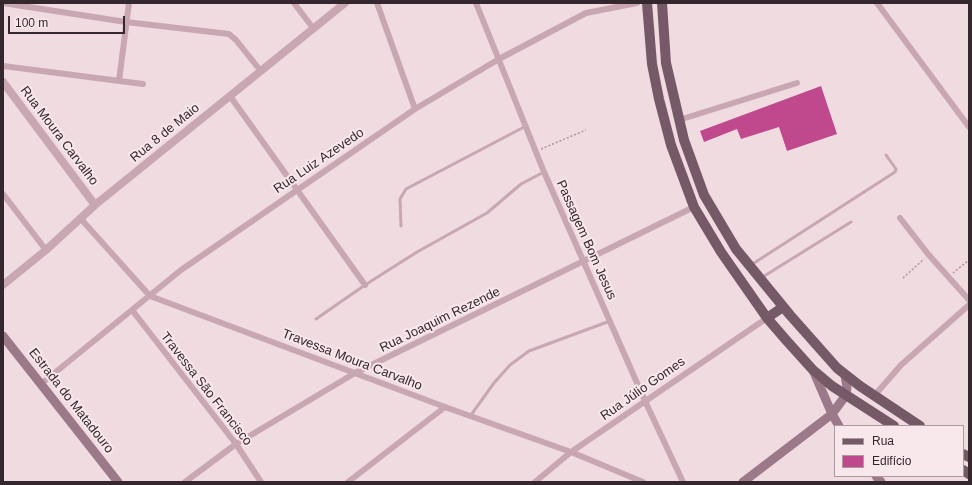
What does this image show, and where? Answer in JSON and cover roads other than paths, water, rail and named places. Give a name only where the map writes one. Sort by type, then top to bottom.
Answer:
[{"type":"main road","points":[[647,3],[652,64],[669,139],[694,207],[713,239],[767,318],[813,370],[846,395],[892,425]]},
{"type":"main road","points":[[662,3],[666,63],[679,120],[698,180],[704,194],[726,232],[749,266],[824,355],[845,376],[918,425]]},
{"type":"main road","points":[[652,64],[666,63]]},
{"type":"main road","points":[[713,239],[726,232]]},
{"type":"main road","points":[[767,318],[783,307]]},
{"type":"main road","name":"Estrada do Matadouro","points":[[3,336],[118,482]]},
{"type":"main road","points":[[813,370],[832,414],[838,425]]},
{"type":"main road","points":[[748,480],[832,414],[846,395],[847,387],[845,376]]},
{"type":"street","points":[[3,3],[126,22],[229,34],[236,40],[260,70]]},
{"type":"street","points":[[119,81],[129,3]]},
{"type":"street","points":[[294,3],[313,28]]},
{"type":"street","name":"Rua 8 de Maio","points":[[3,285],[46,250],[95,205],[260,70],[345,3]]},
{"type":"street","points":[[377,3],[415,109]]},
{"type":"street","name":"Passagem Bom Jesus","points":[[476,3],[544,172],[645,401],[683,482]]},
{"type":"street","name":"Rua Luiz Azevedo","points":[[41,384],[206,252],[415,109],[499,59],[586,14],[637,3]]},
{"type":"street","points":[[877,3],[969,127]]},
{"type":"street","points":[[3,66],[143,84]]},
{"type":"street","name":"Rua Moura Carvalho","points":[[3,82],[95,205]]},
{"type":"street","points":[[679,120],[797,83]]},
{"type":"street","points":[[230,96],[365,284]]},
{"type":"street","points":[[3,194],[46,250]]},
{"type":"street","name":"Rua Joaquim Rezende","points":[[185,482],[236,444],[355,373],[694,207]]},
{"type":"street","points":[[900,218],[929,255],[969,300]]},
{"type":"street","name":"Travessa Moura Carvalho","points":[[81,219],[150,296],[444,407],[471,415],[571,452],[643,482]]},
{"type":"street","points":[[874,396],[901,365],[969,305]]},
{"type":"street","name":"Travessa São Francisco","points":[[132,310],[236,444],[261,482]]},
{"type":"street","name":"Rua Júlio Gomes","points":[[534,482],[571,452],[767,318]]},
{"type":"street","points":[[348,482],[444,407]]},
{"type":"lane","points":[[401,226],[400,199],[406,189],[526,126]]},
{"type":"lane","points":[[749,266],[895,172],[896,169],[886,155]]},
{"type":"lane","points":[[316,319],[365,284],[417,252],[486,213],[521,184],[544,172]]},
{"type":"lane","points":[[760,278],[851,222]]},
{"type":"lane","points":[[471,415],[502,374],[529,351],[610,321]]}]
